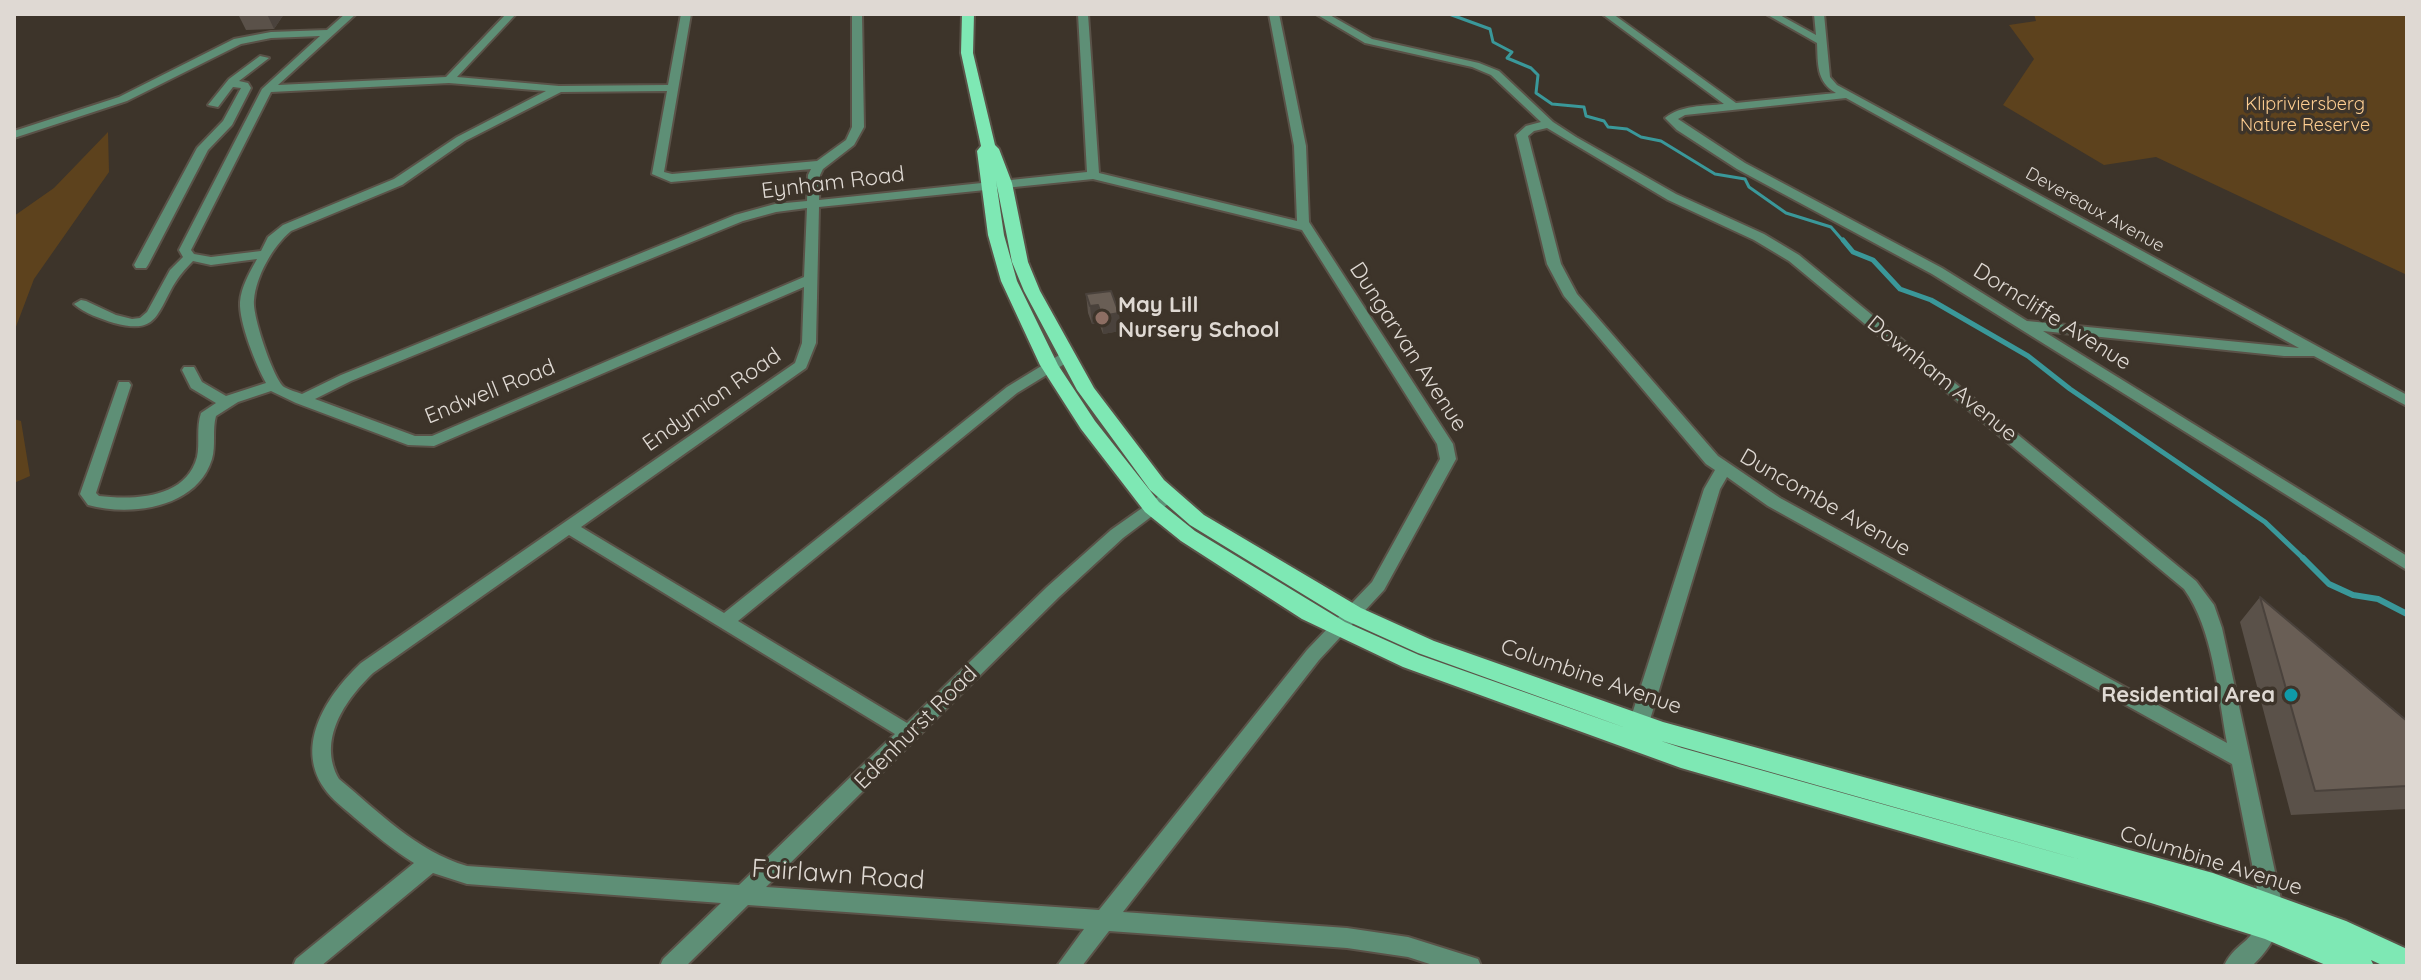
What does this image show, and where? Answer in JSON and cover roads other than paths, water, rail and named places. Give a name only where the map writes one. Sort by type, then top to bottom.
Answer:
[{"type":"main road","name":"Columbine Avenue","points":[[968,14],[967,53],[988,147],[984,151],[997,184],[1012,264],[1088,425],[1188,536],[1345,621],[1411,661],[1636,732],[1923,815],[2269,928],[2360,966]]},
{"type":"main road","name":"Columbine Avenue","points":[[1923,815],[2213,885],[2271,904],[2407,963]]},
{"type":"street","points":[[141,265],[267,89],[351,14]]},
{"type":"street","points":[[449,80],[511,14]]},
{"type":"street","points":[[686,14],[657,170],[661,177],[817,165],[846,147],[857,134],[857,14]]},
{"type":"street","points":[[1083,14],[1093,175]]},
{"type":"street","points":[[1274,14],[1300,146],[1302,216],[1306,227]]},
{"type":"street","name":"Downham Avenue","points":[[1321,14],[1369,41],[1475,65],[1495,73],[1549,124],[1647,183],[1759,237],[1794,258],[2180,574],[2198,594],[2209,616],[2271,904],[2269,928]]},
{"type":"street","points":[[1607,14],[1733,106],[1846,95]]},
{"type":"street","points":[[1771,14],[1820,41]]},
{"type":"street","name":"Devereaux Avenue","points":[[1819,14],[1827,82],[1846,95],[2407,401]]},
{"type":"street","points":[[14,135],[123,99],[238,41],[271,35],[329,33]]},
{"type":"street","points":[[214,105],[230,84],[264,58]]},
{"type":"street","points":[[267,89],[449,80],[559,89],[672,88]]},
{"type":"street","points":[[190,257],[185,246],[203,178],[206,142],[228,123],[246,88],[230,84]]},
{"type":"street","points":[[124,385],[91,477],[88,494],[94,501],[151,501],[171,497],[185,486],[203,463],[207,416],[225,403],[274,385],[265,368],[248,312],[251,287],[276,236],[287,228],[398,182],[472,133],[559,89]]},
{"type":"street","name":"Dorncliffe Avenue","points":[[1733,106],[1678,112],[1671,116],[1681,128],[1732,161],[1909,255],[2407,564]]},
{"type":"street","name":"Duncombe Avenue","points":[[1549,124],[1530,128],[1522,135],[1558,274],[1571,296],[1723,470],[1874,558],[2240,759]]},
{"type":"street","name":"Endymion Road","points":[[346,689],[381,657],[801,365],[809,343],[810,204],[817,165]]},
{"type":"street","name":"Eynham Road","points":[[301,400],[346,378],[765,210],[1093,175],[1306,227]]},
{"type":"street","name":"Dungarvan Avenue","points":[[1306,227],[1448,454],[1443,470],[1378,586],[1345,621]]},
{"type":"street","points":[[190,257],[211,261],[265,254]]},
{"type":"street","points":[[81,304],[123,324],[148,320],[155,314],[175,271],[190,257]]},
{"type":"street","name":"Endwell Road","points":[[274,385],[301,400],[413,441],[434,441],[811,279]]},
{"type":"street","points":[[2025,325],[2284,352],[2317,352]]},
{"type":"street","points":[[726,621],[1012,390],[1058,361]]},
{"type":"street","points":[[189,370],[196,385],[225,403]]},
{"type":"street","points":[[1636,732],[1712,489],[1723,470]]},
{"type":"street","name":"Edenhurst Road","points":[[671,966],[1053,592],[1117,534],[1160,502]]},
{"type":"street","points":[[567,526],[910,734]]},
{"type":"street","points":[[1068,966],[1345,621]]},
{"type":"street","name":"Fairlawn Road","points":[[346,689],[324,737],[321,765],[325,775],[332,785],[430,863],[467,875],[1380,941],[1470,966]]},
{"type":"street","points":[[304,966],[430,863]]},
{"type":"street","points":[[2235,966],[2258,946],[2269,928]]},
{"type":"waterway","points":[[1449,14],[1490,29],[1493,42],[1512,52],[1507,58],[1531,68],[1538,75],[1536,93],[1552,104],[1584,107],[1586,116],[1604,121],[1608,127],[1627,129],[1641,137],[1661,141],[1715,174],[1745,179],[1749,187],[1786,213],[1831,227],[1844,242]]},
{"type":"waterway","points":[[1843,240],[1853,252],[1873,260],[1900,289],[1931,300],[2028,356],[2070,389],[2265,522],[2305,560]]},
{"type":"waterway","points":[[2305,560],[2329,584],[2353,595],[2378,599],[2407,614]]},
{"type":"place","name":"May Lill Nursery School","points":[[1102,318]]},
{"type":"place","name":"Residential Area","points":[[2291,695]]},
{"type":"park label","name":"Klipriviersberg Nature Reserve","points":[[2305,115]]}]
